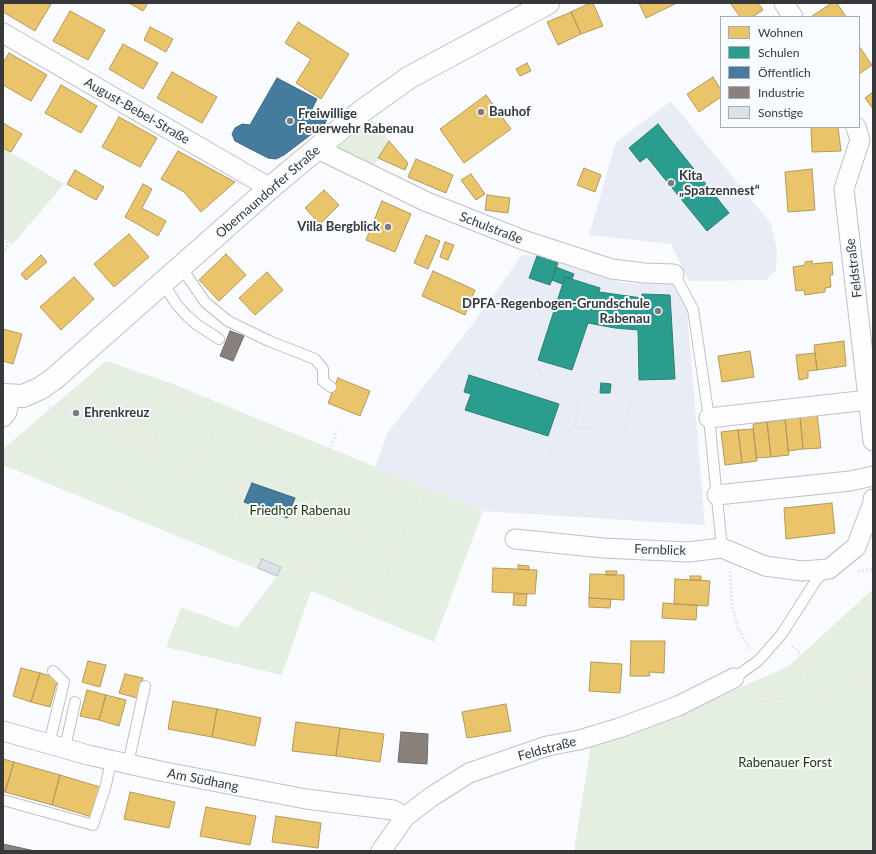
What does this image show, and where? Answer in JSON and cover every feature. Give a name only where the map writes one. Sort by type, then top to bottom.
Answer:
[{"type":"street","name":"Obernaundorfer Straße","points":[[12,396],[41,388],[55,378],[270,188],[362,111],[410,77],[548,3]]},
{"type":"street","points":[[784,3],[791,16]]},
{"type":"street","name":"August-Bebel-Straße","points":[[3,33],[270,188]]},
{"type":"street","name":"Feldstraße","points":[[863,135],[844,189],[865,298],[868,400],[873,442]]},
{"type":"street","name":"Schulstraße","points":[[318,149],[426,202],[523,240],[612,269],[644,273],[674,274]]},
{"type":"street","points":[[3,417],[8,412],[12,396]]},
{"type":"street","points":[[709,421],[868,400]]},
{"type":"street","points":[[717,495],[843,482],[873,476]]},
{"type":"street","points":[[829,569],[856,547],[873,504],[873,499]]},
{"type":"street","name":"Fernblick","points":[[515,539],[582,546],[680,552],[722,548],[765,566],[802,571],[829,569]]},
{"type":"street","name":"Feldstraße","points":[[381,851],[405,817],[431,797],[469,773],[547,746],[579,740],[626,725],[678,706],[738,676]]},
{"type":"street","name":"Am Südhang","points":[[3,731],[120,762],[299,798],[393,810],[405,817]]},
{"type":"lane","points":[[181,267],[206,302],[228,321],[269,341],[314,359],[323,369],[324,381],[331,387]]},
{"type":"lane","points":[[674,274],[693,309],[709,421],[722,548]]},
{"type":"lane","points":[[163,283],[177,305],[186,315],[196,324],[219,339]]},
{"type":"lane","points":[[738,676],[758,661],[780,635],[817,579],[829,569]]},
{"type":"lane","points":[[53,671],[64,682],[57,746]]},
{"type":"lane","points":[[3,800],[93,825],[106,785],[120,762],[145,686]]},
{"type":"lane","points":[[57,746],[75,702]]},
{"type":"path","points":[[3,230],[8,241],[7,247],[3,252]]},
{"type":"path","points":[[546,462],[550,450],[559,439],[575,426],[579,393],[614,339],[615,328]]},
{"type":"path","points":[[526,357],[535,365],[542,375],[564,386]]},
{"type":"path","points":[[109,373],[178,401],[418,500],[378,598],[20,452],[61,412],[109,373]]},
{"type":"path","points":[[511,374],[562,393],[567,375],[564,374]]},
{"type":"path","points":[[12,396],[61,412],[238,487]]},
{"type":"path","points":[[624,435],[630,400]]},
{"type":"path","points":[[116,491],[148,449],[178,401]]},
{"type":"path","points":[[170,513],[178,492],[222,419]]},
{"type":"path","points":[[575,426],[624,435],[646,437],[709,421]]},
{"type":"path","points":[[324,461],[337,431]]},
{"type":"path","points":[[242,507],[293,526],[305,496],[332,483],[340,468]]},
{"type":"path","points":[[238,487],[255,477],[305,496]]},
{"type":"path","points":[[229,538],[238,522],[242,507],[238,487]]},
{"type":"path","points":[[299,512],[397,551],[442,567]]},
{"type":"path","points":[[722,548],[730,566],[732,606],[738,628],[749,647],[748,661],[738,676]]},
{"type":"path","points":[[814,695],[873,673]]},
{"type":"shaded area","name":"Kita „Spatzennest“","points":[[671,101],[771,224],[777,250],[776,270],[766,280],[689,281],[671,244],[589,235],[616,142]]},
{"type":"shaded area","points":[[522,255],[537,256],[620,282],[636,284],[676,283],[687,311],[705,525],[483,511],[375,467],[388,432],[472,325]]},
{"type":"green space","points":[[372,119],[389,141],[373,167],[338,150],[340,146]]},
{"type":"green space","points":[[3,148],[64,184],[12,245],[3,238]]},
{"type":"green space","name":"Friedhof Rabenau","points":[[106,361],[173,384],[483,511],[434,642],[311,591],[282,675],[166,647],[181,607],[237,628],[277,577],[3,465],[3,449]]},
{"type":"green space","name":"Rabenauer Forst","points":[[873,589],[873,851],[574,851],[591,745],[701,705],[789,666]]},
{"type":"building: Wohnen","points":[[3,3],[51,4],[35,31],[3,12]]},
{"type":"building: Wohnen","points":[[129,3],[148,3],[143,11]]},
{"type":"building: Wohnen","points":[[593,3],[603,26],[581,34],[571,12]]},
{"type":"building: Wohnen","points":[[639,3],[674,3],[675,4],[646,18]]},
{"type":"building: Wohnen","points":[[758,3],[763,10],[754,16],[739,16],[731,4]]},
{"type":"building: Wohnen","points":[[832,3],[837,3],[845,16],[812,16]]},
{"type":"building: Wohnen","points":[[70,11],[105,30],[88,60],[53,41]]},
{"type":"building: Wohnen","points":[[571,12],[581,34],[558,45],[547,22]]},
{"type":"building: Wohnen","points":[[298,22],[349,54],[321,99],[296,83],[311,59],[285,43]]},
{"type":"building: Wohnen","points":[[150,27],[173,39],[166,52],[144,40]]},
{"type":"building: Wohnen","points":[[123,44],[158,63],[143,89],[109,69]]},
{"type":"building: Wohnen","points":[[860,47],[872,65],[860,73]]},
{"type":"building: Wohnen","points":[[9,53],[47,75],[31,101],[3,85],[3,63]]},
{"type":"building: Wohnen","points":[[527,63],[531,71],[520,76],[516,69]]},
{"type":"building: Wohnen","points":[[172,72],[217,97],[202,123],[157,98]]},
{"type":"building: Wohnen","points":[[713,77],[720,88],[720,98],[699,112],[687,94]]},
{"type":"building: Wohnen","points":[[61,85],[97,106],[81,133],[45,113]]},
{"type":"building: Wohnen","points":[[873,92],[873,109],[865,98]]},
{"type":"building: Wohnen","name":"Bauhof","points":[[486,95],[511,129],[464,163],[440,129]]},
{"type":"building: Wohnen","points":[[119,117],[157,138],[140,167],[102,147]]},
{"type":"building: Wohnen","points":[[3,123],[22,134],[11,152],[3,148]]},
{"type":"building: Wohnen","points":[[811,128],[838,128],[841,151],[812,152]]},
{"type":"building: Wohnen","points":[[389,141],[408,163],[405,170],[378,158]]},
{"type":"building: Wohnen","points":[[178,151],[235,182],[201,212],[184,192],[161,179]]},
{"type":"building: Wohnen","points":[[416,159],[453,175],[446,193],[408,177]]},
{"type":"building: Wohnen","points":[[584,168],[601,175],[595,192],[577,185]]},
{"type":"building: Wohnen","points":[[812,169],[815,210],[788,212],[785,172]]},
{"type":"building: Wohnen","points":[[75,170],[104,187],[96,200],[67,184]]},
{"type":"building: Wohnen","points":[[471,174],[485,194],[476,200],[461,180]]},
{"type":"building: Wohnen","points":[[143,184],[152,189],[142,208],[166,221],[158,236],[125,217]]},
{"type":"building: Wohnen","points":[[324,190],[339,205],[320,224],[305,208]]},
{"type":"building: Wohnen","points":[[487,195],[510,198],[508,213],[485,210]]},
{"type":"building: Wohnen","name":"Villa Bergblick","points":[[382,201],[411,214],[395,252],[366,240]]},
{"type":"building: Wohnen","points":[[129,234],[149,257],[114,287],[94,264]]},
{"type":"building: Wohnen","points":[[426,235],[440,241],[428,269],[414,263]]},
{"type":"building: Wohnen","points":[[445,242],[454,245],[448,260],[440,257]]},
{"type":"building: Wohnen","points":[[226,254],[246,275],[219,301],[199,280]]},
{"type":"building: Wohnen","points":[[41,255],[47,262],[26,280],[21,274]]},
{"type":"building: Wohnen","points":[[812,261],[812,264],[832,262],[833,275],[830,275],[831,287],[825,288],[825,292],[805,295],[804,290],[796,291],[793,267],[805,265],[805,262]]},
{"type":"building: Wohnen","points":[[433,271],[475,290],[465,315],[422,296]]},
{"type":"building: Wohnen","points":[[267,272],[283,290],[255,315],[239,298]]},
{"type":"building: Wohnen","points":[[74,277],[94,299],[61,330],[40,307]]},
{"type":"building: Wohnen","points":[[3,329],[22,334],[13,364],[3,361]]},
{"type":"building: Wohnen","points":[[844,341],[846,366],[817,370],[814,345]]},
{"type":"building: Wohnen","points":[[750,351],[754,377],[722,382],[718,356]]},
{"type":"building: Wohnen","points":[[815,353],[817,370],[808,371],[808,378],[799,380],[796,355]]},
{"type":"building: Wohnen","points":[[338,378],[370,391],[360,416],[328,403]]},
{"type":"building: Wohnen","points":[[817,413],[821,448],[803,449],[800,415]]},
{"type":"building: Wohnen","points":[[800,415],[803,449],[788,451],[785,417]]},
{"type":"building: Wohnen","points":[[785,420],[789,455],[771,457],[767,422]]},
{"type":"building: Wohnen","points":[[767,422],[771,457],[756,458],[753,424]]},
{"type":"building: Wohnen","points":[[753,429],[757,461],[742,463],[738,430]]},
{"type":"building: Wohnen","points":[[738,430],[742,463],[725,465],[721,432]]},
{"type":"building: Wohnen","points":[[832,503],[835,533],[786,539],[784,508]]},
{"type":"building: Wohnen","points":[[518,565],[529,566],[529,570],[518,569]]},
{"type":"building: Wohnen","points":[[493,568],[537,570],[535,594],[492,592]]},
{"type":"building: Wohnen","points":[[606,571],[617,571],[616,575],[606,575]]},
{"type":"building: Wohnen","points":[[590,574],[624,575],[624,600],[589,598]]},
{"type":"building: Wohnen","points":[[690,576],[701,576],[701,580],[690,580]]},
{"type":"building: Wohnen","points":[[675,579],[710,581],[708,606],[674,604]]},
{"type":"building: Wohnen","points":[[514,594],[527,594],[526,606],[513,605]]},
{"type":"building: Wohnen","points":[[589,598],[611,599],[610,608],[589,607]]},
{"type":"building: Wohnen","points":[[663,603],[697,605],[696,620],[662,618]]},
{"type":"building: Wohnen","points":[[631,641],[665,641],[664,673],[649,672],[650,676],[630,676]]},
{"type":"building: Wohnen","points":[[88,661],[106,665],[100,687],[82,682]]},
{"type":"building: Wohnen","points":[[591,662],[622,664],[620,693],[589,691]]},
{"type":"building: Wohnen","points":[[21,668],[40,673],[31,702],[13,696]]},
{"type":"building: Wohnen","points":[[40,673],[58,678],[50,707],[31,702]]},
{"type":"building: Wohnen","points":[[125,674],[143,678],[137,698],[119,693]]},
{"type":"building: Wohnen","points":[[87,690],[106,695],[99,720],[80,716]]},
{"type":"building: Wohnen","points":[[106,695],[126,700],[119,726],[99,720]]},
{"type":"building: Wohnen","points":[[173,701],[217,709],[212,737],[168,729]]},
{"type":"building: Wohnen","points":[[506,704],[511,731],[467,738],[462,712]]},
{"type":"building: Wohnen","points":[[217,709],[261,718],[255,746],[212,737]]},
{"type":"building: Wohnen","points":[[296,722],[340,728],[336,756],[292,751]]},
{"type":"building: Wohnen","points":[[340,728],[384,734],[380,762],[336,756]]},
{"type":"building: Wohnen","points":[[3,759],[14,762],[5,792],[3,791]]},
{"type":"building: Wohnen","points":[[14,762],[60,775],[52,805],[5,792]]},
{"type":"building: Wohnen","points":[[60,775],[100,787],[92,817],[52,805]]},
{"type":"building: Wohnen","points":[[130,792],[175,802],[169,828],[124,819]]},
{"type":"building: Wohnen","points":[[206,807],[256,816],[250,845],[200,836]]},
{"type":"building: Wohnen","points":[[276,816],[321,823],[318,848],[272,842]]},
{"type":"building: Schulen","points":[[658,124],[729,213],[707,231],[647,157],[640,162],[629,148]]},
{"type":"building: Schulen","points":[[537,256],[558,263],[550,285],[529,278]]},
{"type":"building: Schulen","points":[[556,267],[574,274],[572,279],[565,277],[562,284],[552,280]]},
{"type":"building: Schulen","points":[[565,277],[600,288],[599,292],[642,298],[642,294],[670,295],[675,379],[639,380],[638,330],[615,328],[588,323],[572,370],[538,360]]},
{"type":"building: Schulen","points":[[469,375],[559,404],[548,436],[465,410],[471,394],[464,392]]},
{"type":"building: Schulen","points":[[601,383],[611,384],[610,393],[600,393]]},
{"type":"building: Öffentlich","name":"Freiwillige Feuerwehr Rabenau","points":[[277,78],[317,99],[312,109],[327,118],[325,124],[284,155],[276,159],[268,158],[235,141],[232,134],[235,128],[242,124],[250,125]]},
{"type":"building: Öffentlich","points":[[252,483],[295,498],[287,518],[244,502]]},
{"type":"building: Industrie","points":[[230,331],[244,336],[233,361],[220,356]]},
{"type":"building: Industrie","points":[[401,732],[428,734],[427,764],[398,762]]},
{"type":"building: Industrie","points":[[3,844],[35,851],[3,851]]},
{"type":"building: Sonstige","points":[[262,559],[281,567],[277,576],[258,568]]},
{"type":"place","name":"Bauhof","points":[[481,112]]},
{"type":"place","name":"Freiwillige Feuerwehr Rabenau","points":[[290,121]]},
{"type":"place","name":"Kita „Spatzennest“","points":[[671,183]]},
{"type":"place","name":"Villa Bergblick","points":[[388,227]]},
{"type":"place","name":"DPFA-Regenbogen-Grundschule Rabenau","points":[[658,311]]},
{"type":"place","name":"Ehrenkreuz","points":[[76,413]]}]
